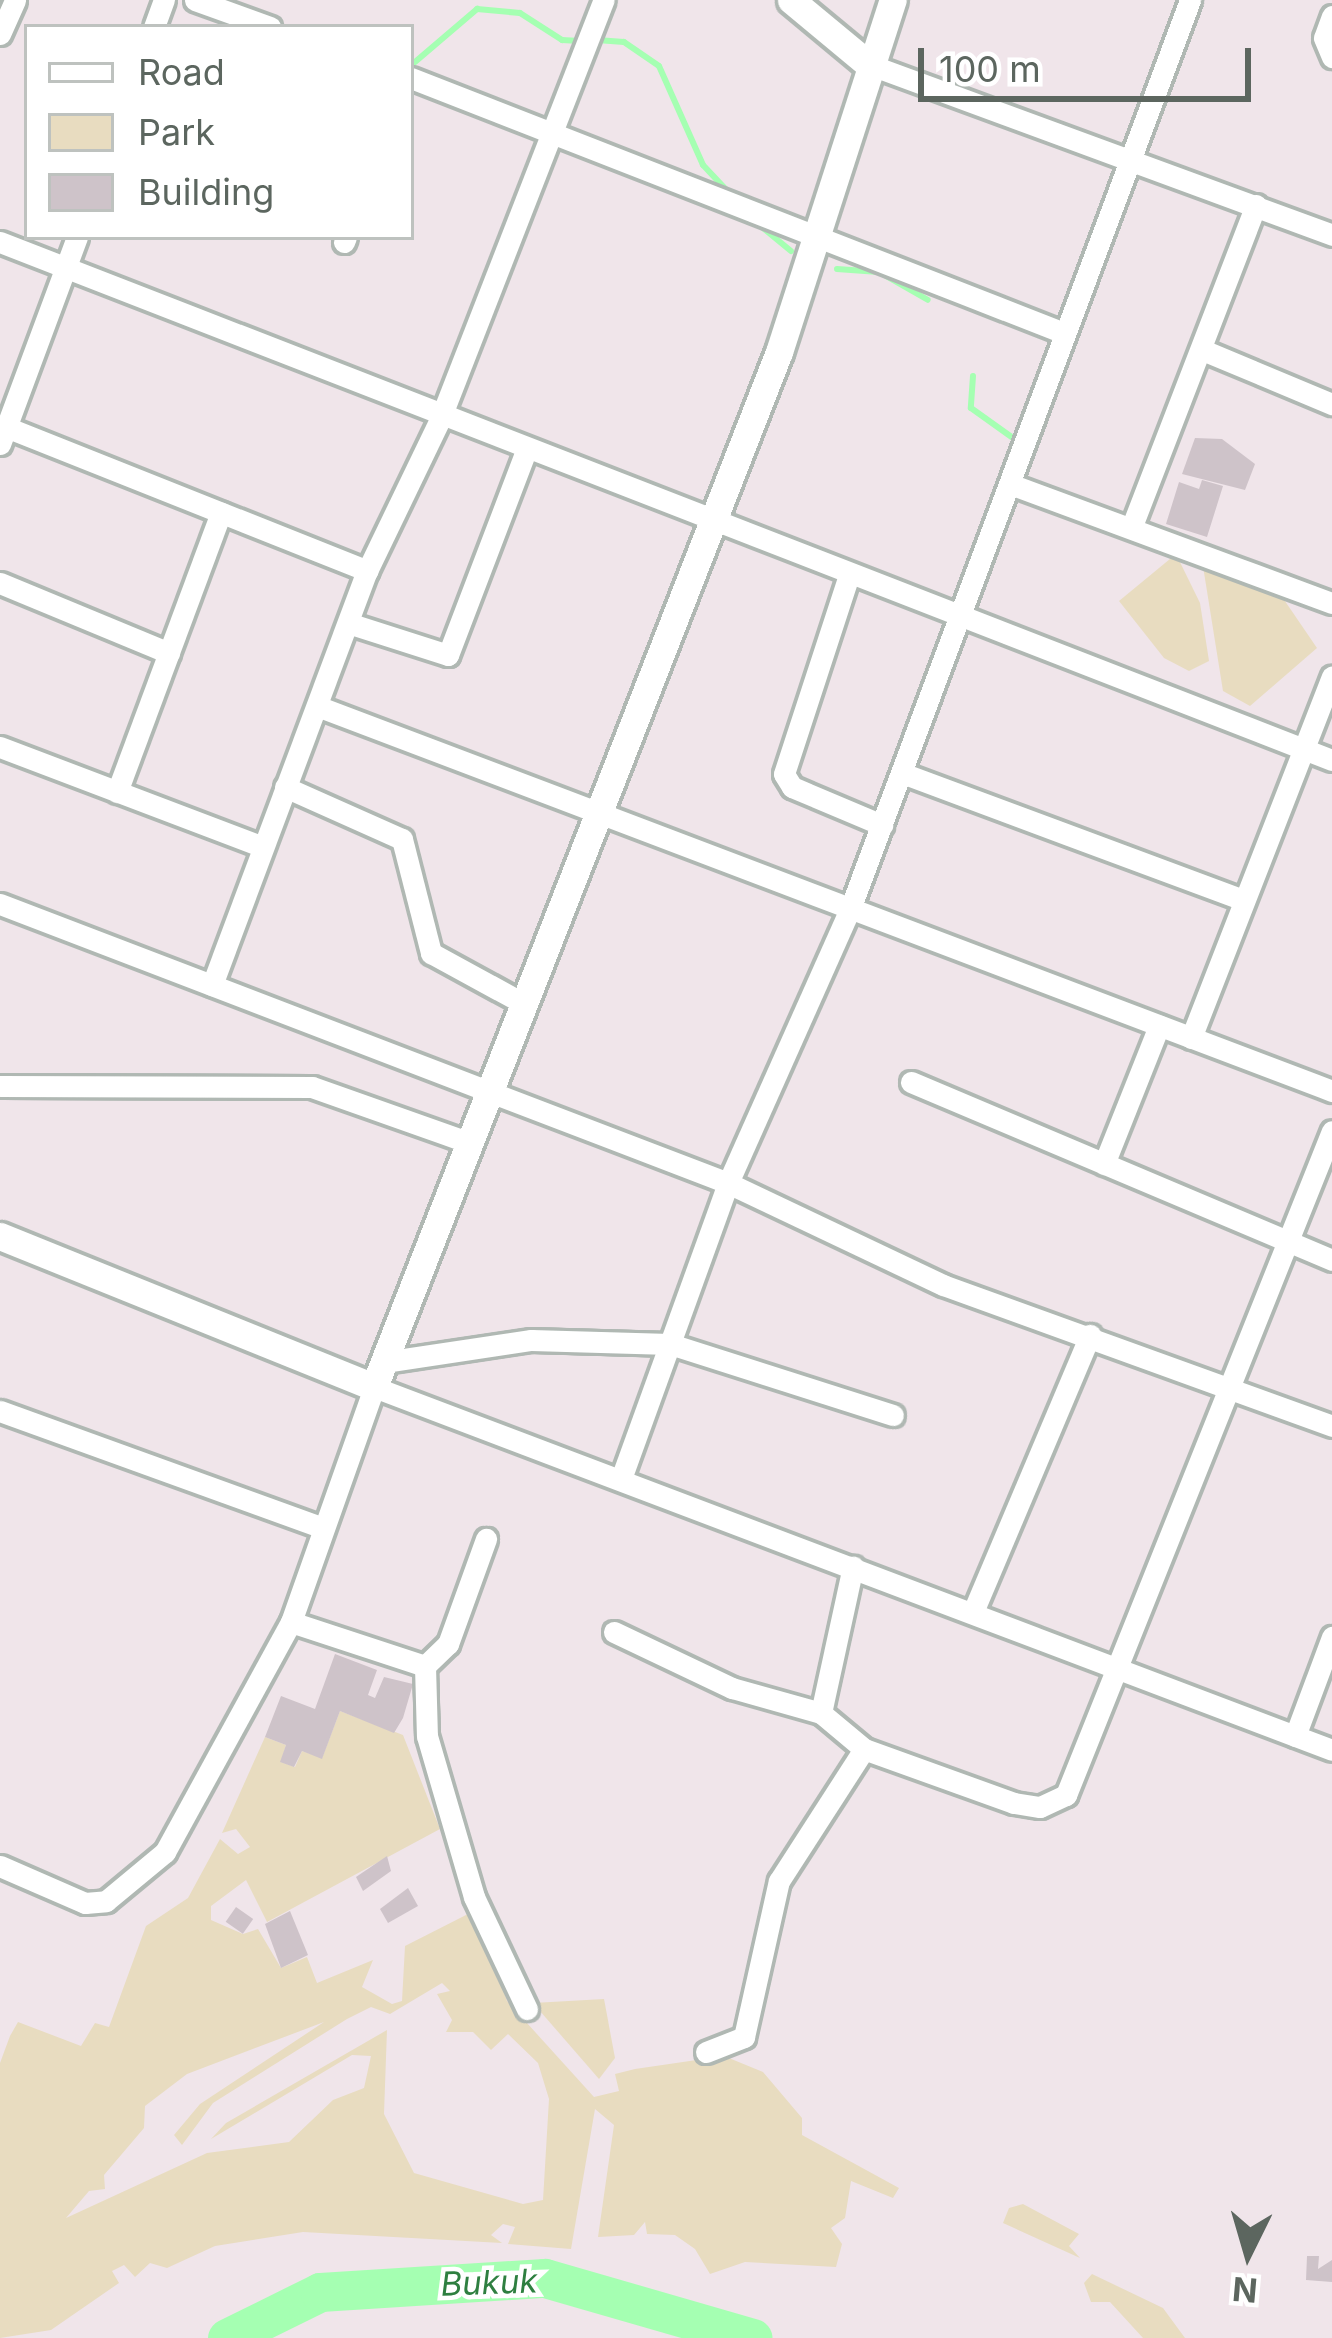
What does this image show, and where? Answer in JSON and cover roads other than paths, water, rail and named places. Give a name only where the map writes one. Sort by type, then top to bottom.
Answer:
[{"type":"street","points":[[0,34],[15,0]]},
{"type":"street","points":[[195,0],[262,24]]},
{"type":"street","points":[[212,986],[368,571],[441,417],[604,0]]},
{"type":"street","points":[[791,0],[868,64],[1332,236]]},
{"type":"street","points":[[0,1866],[85,1904],[129,1886],[165,1852],[291,1622],[484,1092],[818,233],[892,0]]},
{"type":"street","points":[[622,1476],[728,1183],[850,910],[1190,0]]},
{"type":"street","points":[[1332,16],[1324,38],[1332,57]]},
{"type":"street","points":[[414,85],[555,132],[1064,333]]},
{"type":"street","points":[[1132,526],[1205,351],[1256,206]]},
{"type":"street","points":[[76,240],[3,436],[368,571]]},
{"type":"street","points":[[0,242],[708,524],[1332,760]]},
{"type":"street","points":[[1205,351],[1332,404]]},
{"type":"street","points":[[348,623],[448,655],[526,451]]},
{"type":"street","points":[[1010,484],[1332,603]]},
{"type":"street","points":[[117,792],[221,513]]},
{"type":"street","points":[[848,578],[784,774],[792,787],[882,825]]},
{"type":"street","points":[[0,584],[169,652]]},
{"type":"street","points":[[1191,1038],[1332,676]]},
{"type":"street","points":[[317,706],[594,807],[850,910],[1332,1091]]},
{"type":"street","points":[[0,747],[262,847]]},
{"type":"street","points":[[902,773],[1244,900]]},
{"type":"street","points":[[285,788],[401,839],[431,952],[441,966],[519,1001]]},
{"type":"street","points":[[0,904],[728,1183],[943,1286],[1090,1335],[1332,1426]]},
{"type":"street","points":[[1104,1164],[1160,1026]]},
{"type":"street","points":[[911,1082],[1332,1260]]},
{"type":"street","points":[[0,1086],[312,1087],[467,1142]]},
{"type":"street","points":[[614,1632],[732,1688],[821,1713],[864,1749],[1040,1808],[1077,1785],[1332,1131]]},
{"type":"street","points":[[0,1236],[379,1374],[622,1476],[1332,1750]]},
{"type":"street","points":[[973,1612],[1090,1335]]},
{"type":"street","points":[[379,1374],[531,1340],[670,1344],[893,1415]]},
{"type":"street","points":[[0,1411],[323,1528]]},
{"type":"street","points":[[486,1539],[448,1644],[425,1666],[427,1736],[473,1898],[526,2009]]},
{"type":"street","points":[[821,1713],[853,1566]]},
{"type":"street","points":[[291,1622],[425,1666]]},
{"type":"street","points":[[1295,1736],[1332,1637]]},
{"type":"street","points":[[706,2053],[744,2037],[779,1881],[864,1749]]},
{"type":"waterway","points":[[415,62],[477,9],[520,13],[562,40],[584,41]]},
{"type":"waterway","points":[[597,40],[624,42],[659,66],[703,165],[732,196]]},
{"type":"waterway","points":[[757,223],[791,251]]},
{"type":"waterway","points":[[837,269],[879,272],[928,300]]},
{"type":"waterway","points":[[973,376],[971,408],[1013,438]]},
{"type":"waterway","name":"Bukuk","points":[[227,2338],[320,2292],[545,2278],[753,2338]]}]
